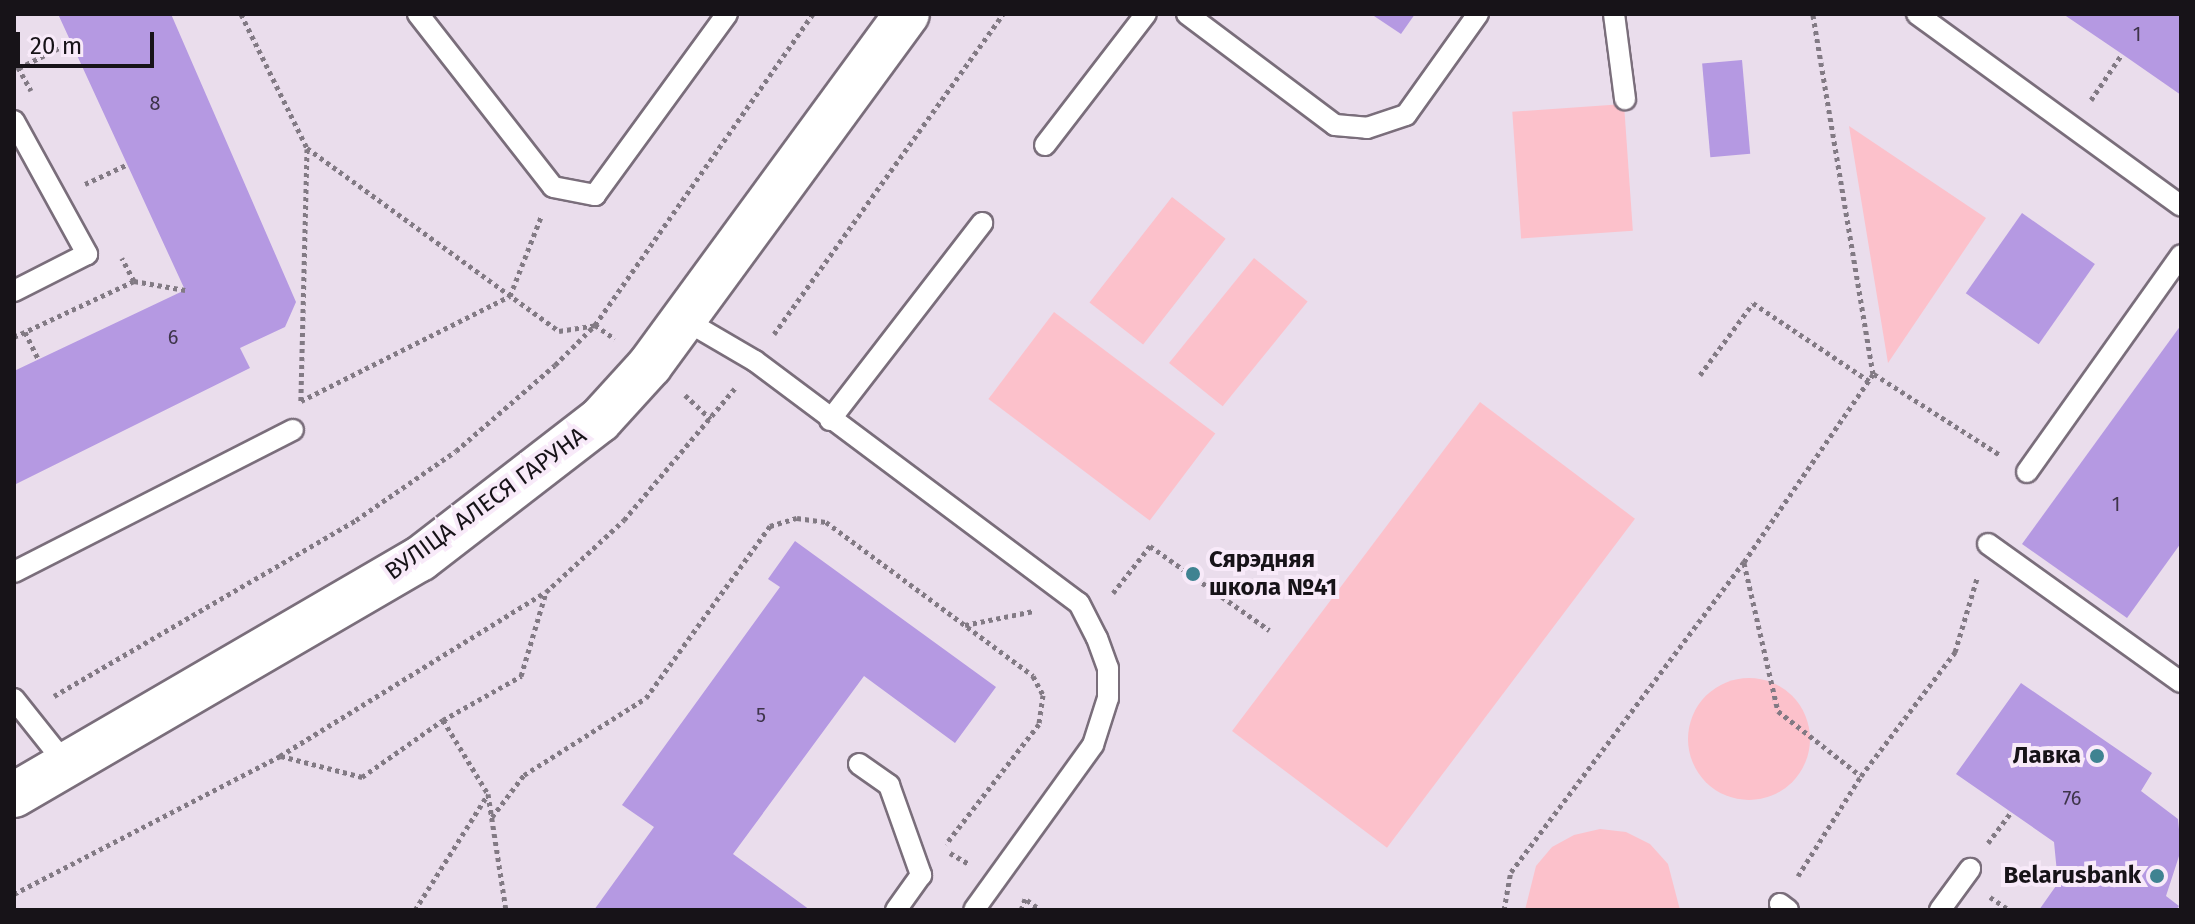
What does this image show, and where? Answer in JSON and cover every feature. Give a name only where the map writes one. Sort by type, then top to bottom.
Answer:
[{"type":"street","name":"ВУЛІЦА АЛЕСЯ ГАРУНА","points":[[14,795],[68,767],[420,559],[600,420],[650,365],[907,14]]},
{"type":"lane","points":[[418,14],[553,187],[595,195],[727,14]]},
{"type":"lane","points":[[1045,145],[1146,14]]},
{"type":"lane","points":[[1187,14],[1335,125],[1367,128],[1406,115],[1478,14]]},
{"type":"lane","points":[[1614,14],[1625,99]]},
{"type":"lane","points":[[1917,14],[2074,125],[2181,206]]},
{"type":"lane","points":[[14,121],[87,254],[14,291]]},
{"type":"lane","points":[[830,420],[982,223]]},
{"type":"lane","points":[[2027,472],[2181,255]]},
{"type":"lane","points":[[683,319],[755,361],[1079,603],[1108,668],[1108,698],[1093,745],[974,910]]},
{"type":"lane","points":[[14,572],[293,430]]},
{"type":"lane","points":[[1988,544],[2181,682]]},
{"type":"lane","points":[[18,707],[68,767]]},
{"type":"lane","points":[[859,764],[889,785],[921,875],[896,910]]},
{"type":"lane","points":[[1940,910],[1970,869]]},
{"type":"path","points":[[241,14],[307,148],[301,401],[510,296],[553,187]]},
{"type":"path","points":[[18,707],[356,520],[444,460],[595,325],[813,14]]},
{"type":"path","points":[[1504,910],[1511,872],[1744,562],[1873,374],[1813,14]]},
{"type":"path","points":[[19,68],[71,42]]},
{"type":"path","points":[[2074,125],[2122,54]]},
{"type":"path","points":[[307,148],[559,331],[595,325],[650,365],[711,419]]},
{"type":"path","points":[[82,185],[128,164]]},
{"type":"path","points":[[134,281],[185,290]]},
{"type":"path","points":[[1700,375],[1753,303],[1869,381]]},
{"type":"path","points":[[25,332],[38,359]]},
{"type":"path","points":[[1873,374],[2027,472]]},
{"type":"path","points":[[492,817],[524,775],[646,698],[770,526],[797,518],[826,522],[1033,676],[1043,695],[1039,724],[943,849],[1039,909]]},
{"type":"path","points":[[1784,907],[1861,776],[1955,652],[1988,544]]},
{"type":"path","points":[[964,625],[1112,595],[1150,546],[1269,630]]},
{"type":"path","points":[[1744,562],[1778,711],[1861,776]]},
{"type":"path","points":[[280,756],[362,777],[443,720],[521,676],[546,592]]},
{"type":"path","points":[[443,720],[488,794],[506,910]]},
{"type":"path","points":[[415,910],[488,794]]},
{"type":"path","points":[[1021,910],[1027,900]]},
{"type":"shaded area","points":[[1624,104],[1633,231],[1521,239],[1512,112]]},
{"type":"shaded area","points":[[1849,126],[1986,218],[1888,363]]},
{"type":"shaded area","points":[[1172,197],[1226,239],[1143,344],[1090,303]]},
{"type":"shaded area","points":[[1254,258],[1308,301],[1223,406],[1169,363]]},
{"type":"shaded area","points":[[1054,312],[1215,434],[1150,521],[988,399]]},
{"type":"shaded area","points":[[1480,402],[1635,519],[1387,848],[1232,731]]},
{"type":"shaded area","points":[[1749,678],[1772,683],[1792,696],[1805,716],[1810,739],[1805,762],[1792,782],[1772,795],[1749,800],[1726,795],[1706,782],[1693,762],[1688,739],[1693,716],[1706,696],[1726,683]]},
{"type":"shaded area","points":[[1600,829],[1626,832],[1650,844],[1668,864],[1680,910],[1525,910],[1536,866],[1552,847],[1574,835]]},
{"type":"building","points":[[58,14],[171,14],[296,302],[285,327],[240,348],[250,368],[14,485],[14,371],[185,290]]},
{"type":"building","points":[[1371,14],[1415,14],[1401,34]]},
{"type":"building","points":[[2063,14],[2181,14],[2181,95],[2122,54]]},
{"type":"building","points":[[1742,60],[1750,154],[1710,157],[1702,63]]},
{"type":"building","points":[[2022,213],[2095,264],[2039,344],[1966,293]]},
{"type":"building","points":[[2181,325],[2181,543],[2127,618],[2022,544]]},
{"type":"building","points":[[795,541],[996,687],[955,743],[864,676],[733,854],[810,910],[594,910],[654,827],[622,805],[780,587],[768,579]]},
{"type":"building","points":[[2021,683],[2152,773],[2141,791],[2178,819],[2181,850],[2166,896],[2179,906],[2176,910],[2039,910],[2058,883],[2054,842],[1956,774]]},
{"type":"place","name":"Сярэдняя школа №41","points":[[1193,574]]},
{"type":"place","name":"Лавка","points":[[2097,756]]},
{"type":"place","name":"Belarusbank","points":[[2157,876]]}]
